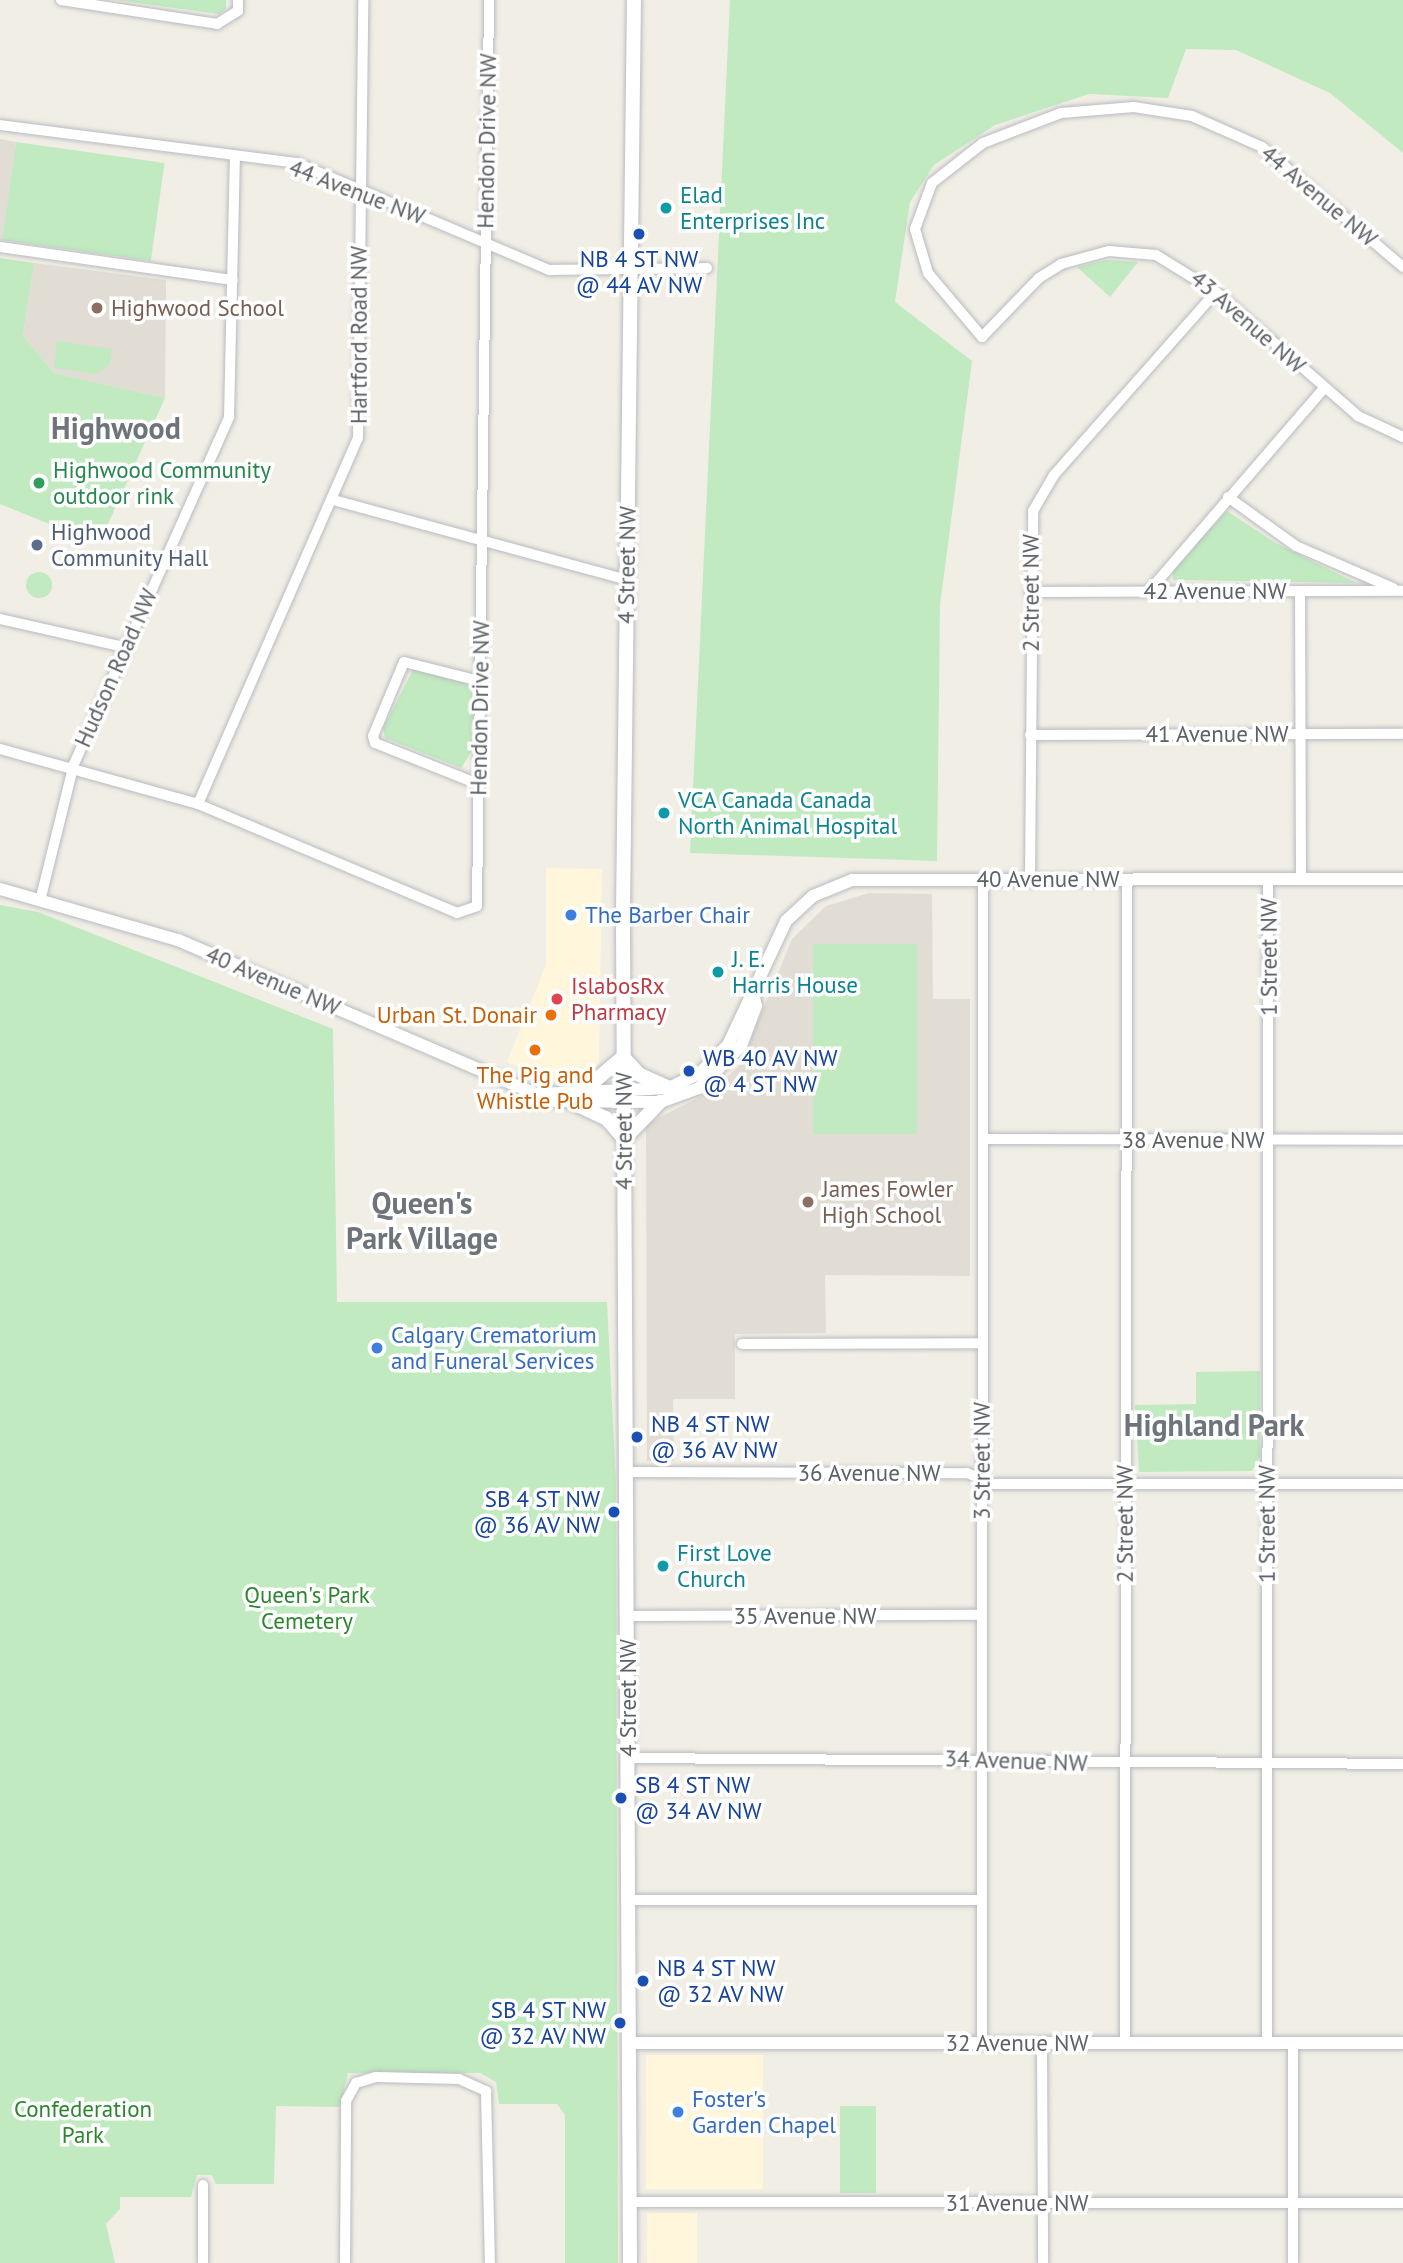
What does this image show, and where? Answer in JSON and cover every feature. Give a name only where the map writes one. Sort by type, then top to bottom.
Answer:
[{"type":"main road","name":"4 Street NW","points":[[631,2263],[623,1057],[634,0]]},
{"type":"main road","points":[[584,1090],[623,1057],[640,1075],[669,1088]]},
{"type":"main road","points":[[571,1102],[606,1118],[624,1139],[660,1102]]},
{"type":"street","points":[[61,0],[217,24],[238,11],[238,0]]},
{"type":"street","name":"Hartford Road NW","points":[[198,804],[358,438],[363,0]]},
{"type":"street","name":"Hendon Drive NW","points":[[0,749],[74,764],[198,804],[470,914],[477,906],[489,0]]},
{"type":"street","name":"44 Avenue NW","points":[[982,337],[919,256],[915,229],[921,202],[939,175],[983,143],[1077,110],[1163,110],[1238,134],[1292,167],[1403,267]]},
{"type":"street","name":"44 Avenue NW","points":[[0,125],[297,163],[549,270],[707,268]]},
{"type":"street","name":"Hudson Road NW","points":[[41,897],[74,764],[124,646],[229,417],[235,157]]},
{"type":"street","points":[[0,247],[233,280]]},
{"type":"street","name":"43 Avenue NW","points":[[982,337],[1039,278],[1098,252],[1156,255],[1216,292],[1358,416],[1403,437]]},
{"type":"street","name":"2 Street NW","points":[[1030,879],[1030,529],[1047,482],[1216,292]]},
{"type":"street","points":[[1149,591],[1324,388]]},
{"type":"street","name":"42 Avenue NW","points":[[1228,497],[1296,546],[1402,591]]},
{"type":"street","points":[[333,500],[482,543],[627,580]]},
{"type":"street","name":"1 Street NW","points":[[1300,591],[1301,879]]},
{"type":"street","name":"42 Avenue NW","points":[[1030,592],[1402,591]]},
{"type":"street","points":[[0,620],[124,646]]},
{"type":"street","points":[[478,784],[375,743],[373,736],[404,662],[479,681]]},
{"type":"street","name":"41 Avenue NW","points":[[1030,735],[1403,734]]},
{"type":"street","name":"40 Avenue NW","points":[[0,889],[41,897],[178,940],[538,1094],[571,1102],[669,1088],[720,1055],[753,993],[780,929],[826,889],[864,879],[1403,878]]},
{"type":"street","name":"3 Street NW","points":[[982,2043],[983,879]]},
{"type":"street","name":"2 Street NW","points":[[1125,2043],[1126,879]]},
{"type":"street","name":"1 Street NW","points":[[1268,879],[1268,2043]]},
{"type":"street","name":"40 Avenue NW","points":[[538,1094],[584,1090],[660,1102],[699,1088],[729,1063],[756,1006],[753,993]]},
{"type":"street","name":"38 Avenue NW","points":[[983,1139],[1403,1140]]},
{"type":"street","points":[[742,1344],[982,1343]]},
{"type":"street","name":"36 Avenue NW","points":[[626,1472],[967,1473],[982,1479],[1126,1483],[1403,1484]]},
{"type":"street","name":"35 Avenue NW","points":[[628,1616],[981,1615]]},
{"type":"street","name":"34 Avenue NW","points":[[629,1758],[982,1760],[1125,1764],[1403,1764]]},
{"type":"street","points":[[630,1900],[981,1900]]},
{"type":"street","name":"32 Avenue NW","points":[[631,2043],[1403,2043]]},
{"type":"street","points":[[1042,2043],[1043,2263]]},
{"type":"street","points":[[1293,2043],[1293,2263]]},
{"type":"street","points":[[345,2263],[346,2101],[356,2083],[376,2077],[475,2083],[490,2104],[490,2263]]},
{"type":"street","points":[[203,2185],[203,2263]]},
{"type":"street","name":"31 Avenue NW","points":[[631,2202],[1403,2203]]},
{"type":"shaded area","points":[[0,139],[16,142],[3,240],[0,240]]},
{"type":"shaded area","name":"Highwood School","points":[[34,263],[166,280],[165,398],[54,373],[23,336]]},
{"type":"shaded area","points":[[546,868],[602,869],[599,1064],[587,1077],[548,1078],[507,1062],[546,965]]},
{"type":"shaded area","name":"James Fowler High School","points":[[869,893],[932,894],[933,999],[970,999],[970,1276],[825,1275],[826,1333],[735,1334],[735,1399],[673,1399],[674,1461],[647,1461],[646,1124],[712,1091],[740,1065],[792,939],[826,906]]},
{"type":"shaded area","points":[[646,2055],[763,2055],[763,2189],[646,2189]]},
{"type":"shaded area","points":[[647,2213],[697,2213],[697,2263],[647,2263]]},
{"type":"green space","points":[[116,0],[226,0],[226,9],[219,14]]},
{"type":"green space","points":[[730,0],[1403,0],[1403,153],[1330,93],[1236,50],[1186,49],[1168,98],[1089,94],[995,125],[934,165],[910,202],[895,302],[972,361],[940,605],[937,861],[690,853]]},
{"type":"green space","points":[[16,142],[165,163],[151,261],[2,240]]},
{"type":"green space","points":[[0,258],[34,263],[23,336],[54,373],[165,398],[99,544],[0,504]]},
{"type":"green space","points":[[1107,260],[1138,262],[1110,297],[1077,267]]},
{"type":"green space","points":[[57,341],[112,349],[110,364],[96,374],[54,368]]},
{"type":"green space","points":[[1227,511],[1274,542],[1356,583],[1173,580],[1173,569]]},
{"type":"green space","points":[[39,572],[48,576],[52,585],[48,594],[39,598],[30,594],[26,585],[30,576]]},
{"type":"green space","points":[[414,668],[465,683],[474,693],[473,749],[461,768],[385,738],[383,728]]},
{"type":"green space","name":"Queen's Park Cemetery","points":[[0,905],[38,912],[333,1029],[337,1302],[607,1302],[616,1484],[618,2263],[565,2263],[565,2115],[557,2104],[499,2104],[496,2082],[480,2073],[348,2073],[340,2107],[276,2106],[274,2184],[216,2184],[212,2175],[197,2175],[191,2197],[120,2197],[120,2209],[106,2224],[115,2263],[0,2263]]},
{"type":"green space","points":[[813,944],[917,944],[917,1134],[813,1134]]},
{"type":"green space","points":[[1260,1371],[1260,1457],[1252,1471],[1139,1472],[1135,1405],[1196,1404],[1196,1372]]},
{"type":"green space","points":[[840,2106],[876,2106],[876,2193],[840,2193]]},
{"type":"place","name":"Elad Enterprises Inc","points":[[666,208]]},
{"type":"place","name":"NB 4 ST NW @ 44 AV NW","points":[[639,234]]},
{"type":"place","name":"Highwood School","points":[[97,308]]},
{"type":"place","name":"Highwood Community outdoor rink","points":[[39,483]]},
{"type":"place","name":"Highwood Community Hall","points":[[37,545]]},
{"type":"place","name":"VCA Canada Canada North Animal Hospital","points":[[664,813]]},
{"type":"place","name":"The Barber Chair","points":[[571,915]]},
{"type":"place","name":"J. E. Harris House","points":[[718,972]]},
{"type":"place","name":"IslabosRx Pharmacy","points":[[557,999]]},
{"type":"place","name":"Urban St. Donair","points":[[551,1015]]},
{"type":"place","name":"The Pig and Whistle Pub","points":[[535,1050]]},
{"type":"place","name":"WB 40 AV NW @ 4 ST NW","points":[[689,1071]]},
{"type":"place","name":"James Fowler High School","points":[[808,1202]]},
{"type":"place","name":"Calgary Crematorium and Funeral Services","points":[[377,1348]]},
{"type":"place","name":"NB 4 ST NW @ 36 AV NW","points":[[637,1437]]},
{"type":"place","name":"SB 4 ST NW @ 36 AV NW","points":[[614,1512]]},
{"type":"place","name":"First Love Church","points":[[663,1566]]},
{"type":"place","name":"SB 4 ST NW @ 34 AV NW","points":[[621,1798]]},
{"type":"place","name":"NB 4 ST NW @ 32 AV NW","points":[[643,1981]]},
{"type":"place","name":"SB 4 ST NW @ 32 AV NW","points":[[620,2023]]},
{"type":"place","name":"Foster's Garden Chapel","points":[[678,2112]]},
{"type":"district","name":"Highwood","points":[[116,428]]},
{"type":"district","name":"Queen's Park Village","points":[[422,1220]]},
{"type":"district","name":"Highland Park","points":[[1214,1425]]},
{"type":"park label","name":"Confederation Park","points":[[83,2122]]}]
